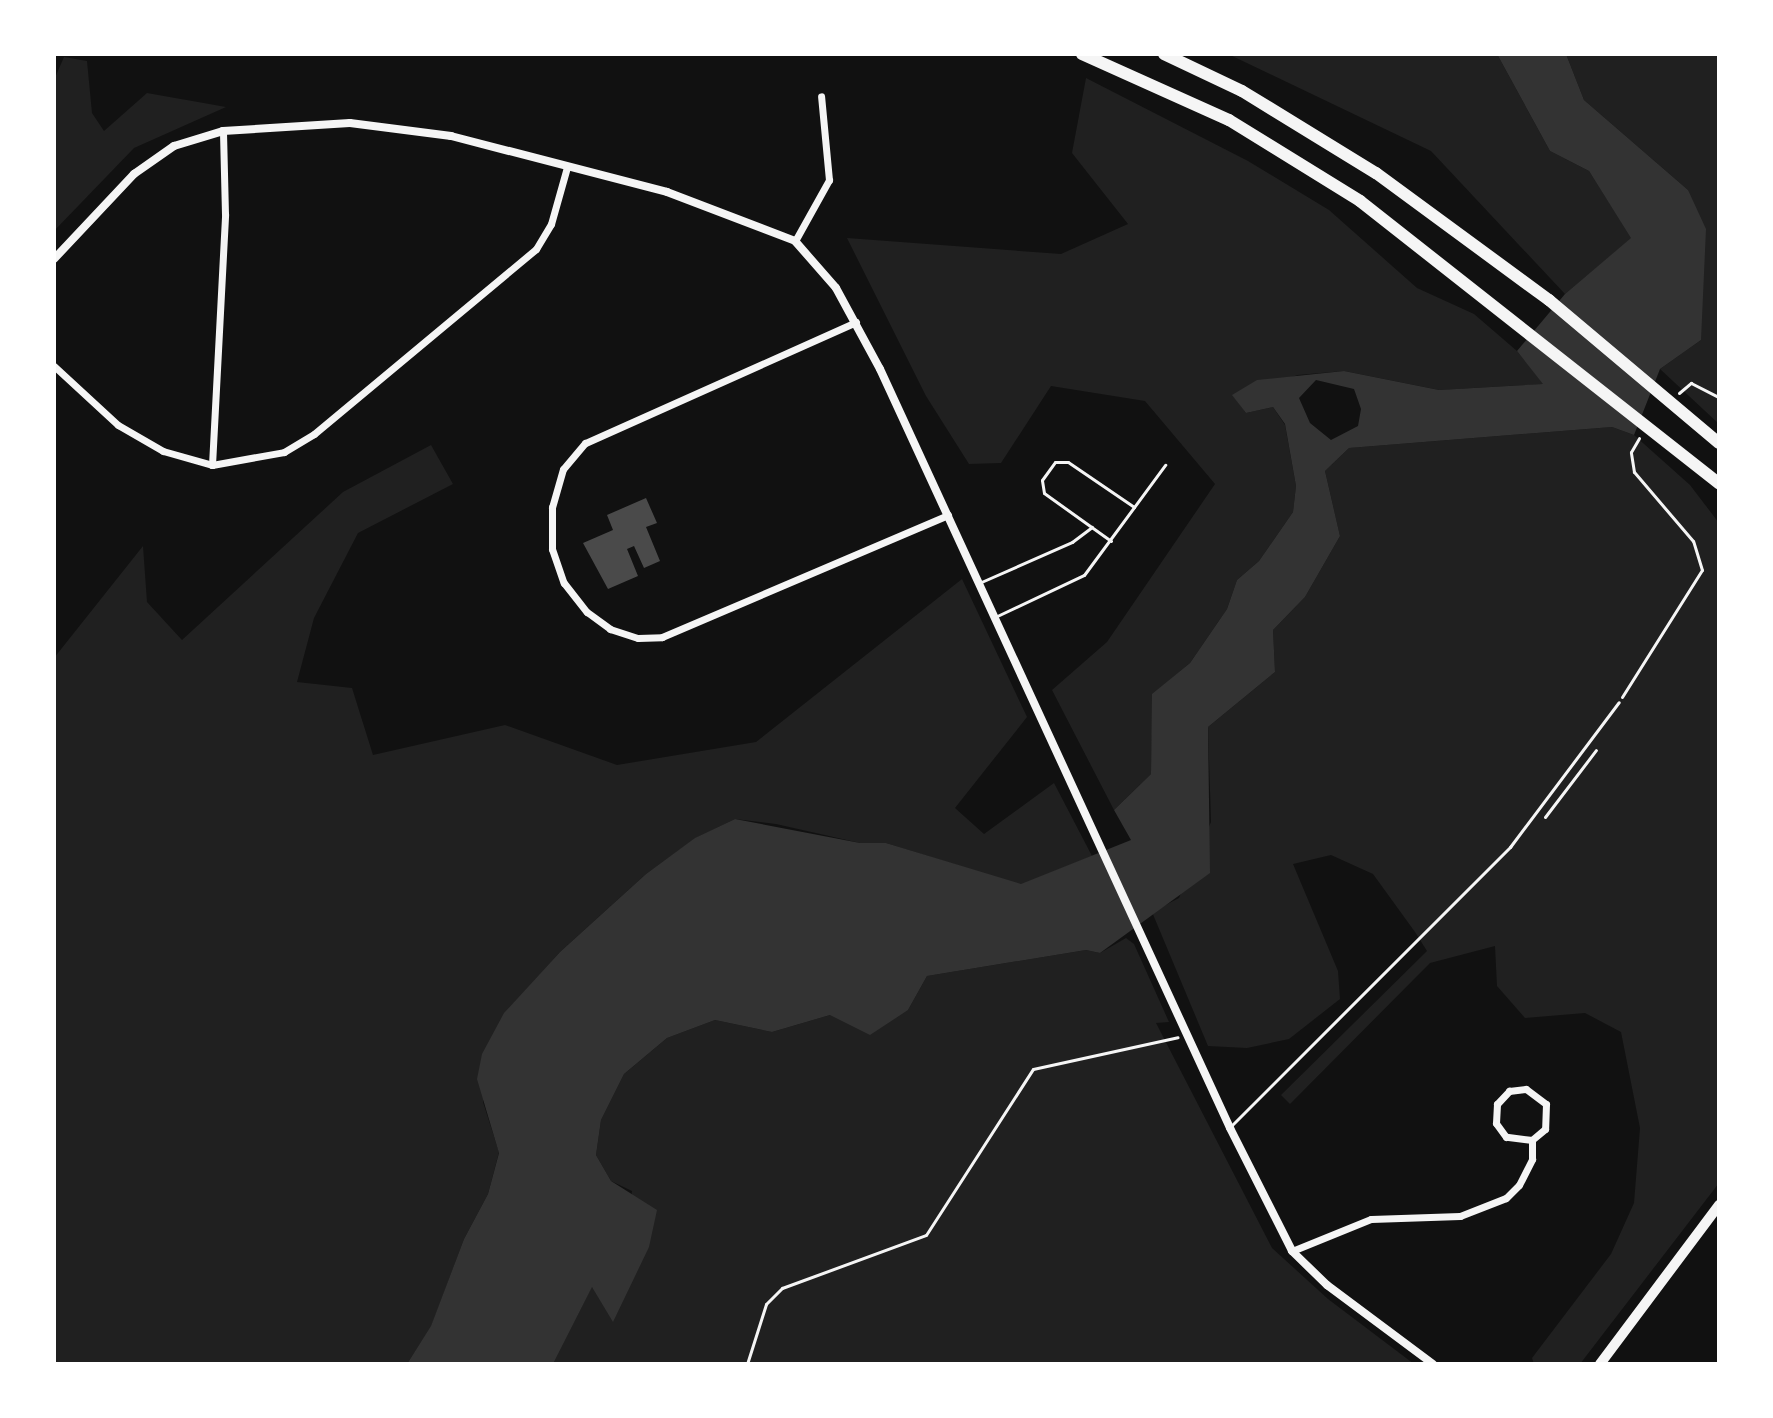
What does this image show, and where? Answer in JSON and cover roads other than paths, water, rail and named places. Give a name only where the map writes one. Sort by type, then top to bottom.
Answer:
[{"type":"highway","points":[[1082,54],[1184,97],[1317,172],[1528,331],[1719,484]]},
{"type":"highway","points":[[1164,54],[1332,143],[1549,300],[1719,443]]},
{"type":"main road","points":[[1600,1364],[1719,1205]]},
{"type":"street","points":[[795,241],[829,180],[821,96]]},
{"type":"street","points":[[54,259],[146,163],[189,139],[223,131],[384,125],[451,136],[715,207],[795,241],[823,268],[856,322],[1144,936],[1230,1128],[1292,1251],[1327,1285],[1433,1364]]},
{"type":"street","points":[[212,465],[224,229],[223,131]]},
{"type":"street","points":[[54,366],[132,436],[163,451],[212,465],[268,457],[298,444],[523,262],[551,224],[567,167]]},
{"type":"street","points":[[856,322],[585,443],[563,469],[553,499],[552,549],[560,575],[574,598],[610,629],[638,638],[662,637],[948,515]]},
{"type":"street","points":[[1292,1251],[1371,1219],[1460,1216],[1490,1208],[1527,1174],[1532,1140],[1545,1129],[1546,1104],[1526,1089],[1509,1091],[1497,1104],[1496,1123],[1514,1141],[1532,1140]]},
{"type":"lane","points":[[1111,541],[1044,493],[1042,480],[1055,462],[1068,462],[1134,507]]},
{"type":"lane","points":[[995,617],[1084,575],[1165,465]]},
{"type":"lane","points":[[979,583],[1072,542],[1092,527]]},
{"type":"lane","points":[[1230,1128],[1510,847],[1619,702]]}]
